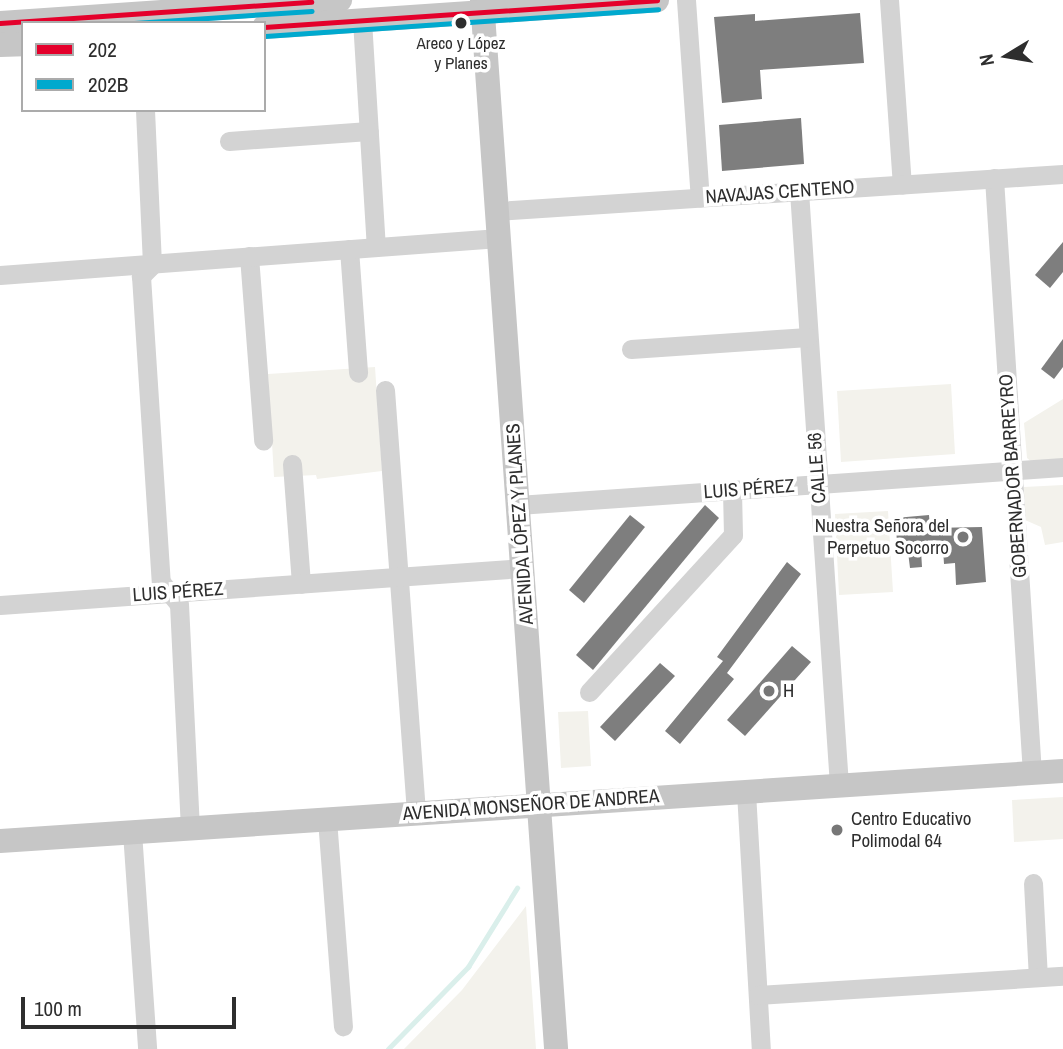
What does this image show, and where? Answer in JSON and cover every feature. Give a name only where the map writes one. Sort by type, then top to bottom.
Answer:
[{"type":"main road","points":[[0,23],[139,7],[340,0]]},
{"type":"main road","points":[[266,27],[362,20],[482,6],[657,0]]},
{"type":"main road","name":"AVENIDA LÓPEZ Y PLANES","points":[[482,6],[556,1049]]},
{"type":"main road","points":[[0,45],[21,44]]},
{"type":"main road","name":"AVENIDA MONSEÑOR DE ANDREA","points":[[0,841],[1063,771]]},
{"type":"street","points":[[687,0],[700,198]]},
{"type":"street","points":[[889,0],[902,184]]},
{"type":"street","points":[[362,20],[376,247]]},
{"type":"street","points":[[145,112],[152,265],[141,276],[161,582],[179,604],[190,828]]},
{"type":"street","points":[[229,141],[369,131]]},
{"type":"street","name":"NAVAJAS CENTENO","points":[[497,211],[1063,174]]},
{"type":"street","name":"GOBERNADOR BARREYRO","points":[[993,178],[1032,773]]},
{"type":"street","name":"CALLE 56","points":[[799,191],[838,786]]},
{"type":"street","points":[[0,275],[499,238]]},
{"type":"street","points":[[349,249],[358,373]]},
{"type":"street","points":[[249,256],[263,440]]},
{"type":"street","points":[[631,349],[808,337]]},
{"type":"street","points":[[385,390],[416,813]]},
{"type":"street","points":[[292,464],[300,584]]},
{"type":"street","name":"LUIS PÉREZ","points":[[518,505],[1063,467]]},
{"type":"street","points":[[589,692],[733,535],[732,490]]},
{"type":"street","name":"LUIS PÉREZ","points":[[0,605],[523,568]]},
{"type":"street","points":[[746,792],[761,1049]]},
{"type":"street","points":[[327,819],[343,1026]]},
{"type":"street","points":[[132,832],[147,1049]]},
{"type":"street","points":[[1032,883],[1038,977]]},
{"type":"street","points":[[758,995],[1063,976]]},
{"type":"shaded area","points":[[375,367],[382,471],[317,479],[316,475],[274,477],[268,374]]},
{"type":"shaded area","points":[[951,384],[955,454],[841,462],[837,391]]},
{"type":"shaded area","points":[[1063,399],[1063,460],[1034,464],[1027,458],[1024,423]]},
{"type":"shaded area","points":[[1063,485],[1063,542],[1045,545],[1041,527],[1025,520],[1024,487]]},
{"type":"shaded area","points":[[888,511],[893,592],[839,595],[835,514]]},
{"type":"shaded area","points":[[588,711],[591,766],[561,768],[558,712]]},
{"type":"shaded area","points":[[1063,797],[1063,839],[1014,842],[1012,800]]},
{"type":"shaded area","points":[[526,906],[536,1049],[404,1049],[462,990]]},
{"type":"building","points":[[860,13],[864,63],[760,70],[762,99],[722,103],[714,17],[755,14],[755,21]]},
{"type":"building","points":[[801,118],[804,164],[722,171],[719,125]]},
{"type":"building","points":[[1063,242],[1063,272],[1050,288],[1035,275]]},
{"type":"building","points":[[1063,339],[1063,367],[1054,379],[1041,369]]},
{"type":"building","points":[[705,505],[719,518],[593,670],[576,655]]},
{"type":"building","points":[[630,515],[645,527],[584,603],[569,590]]},
{"type":"building","points":[[929,515],[930,528],[982,527],[986,582],[956,585],[955,563],[944,564],[943,548],[921,550],[922,567],[910,568],[908,552],[898,553],[895,518]]},
{"type":"building","points":[[787,562],[801,574],[727,673],[734,679],[680,744],[665,731],[723,661],[717,657]]},
{"type":"building","name":"H","points":[[792,646],[811,662],[745,736],[727,720]]},
{"type":"building","points":[[660,663],[675,676],[615,741],[600,727]]},
{"type":"waterway","points":[[388,1049],[468,967],[517,888]]},
{"type":"transit line","name":"202","points":[[266,27],[657,0]]},
{"type":"transit line","name":"202","points":[[30,21],[311,2]]},
{"type":"transit line","name":"202B","points":[[266,36],[658,9]]},
{"type":"transit line","name":"202B","points":[[164,21],[312,11]]},
{"type":"transit line","name":"202","points":[[0,23],[21,22]]},
{"type":"place","name":"Areco y López y Planes","points":[[461,23]]},
{"type":"place","name":"Nuestra Señora del Perpetuo Socorro","points":[[963,537]]},
{"type":"place","name":"H","points":[[769,691]]},
{"type":"place","name":"Centro Educativo Polimodal 64","points":[[837,830]]}]
